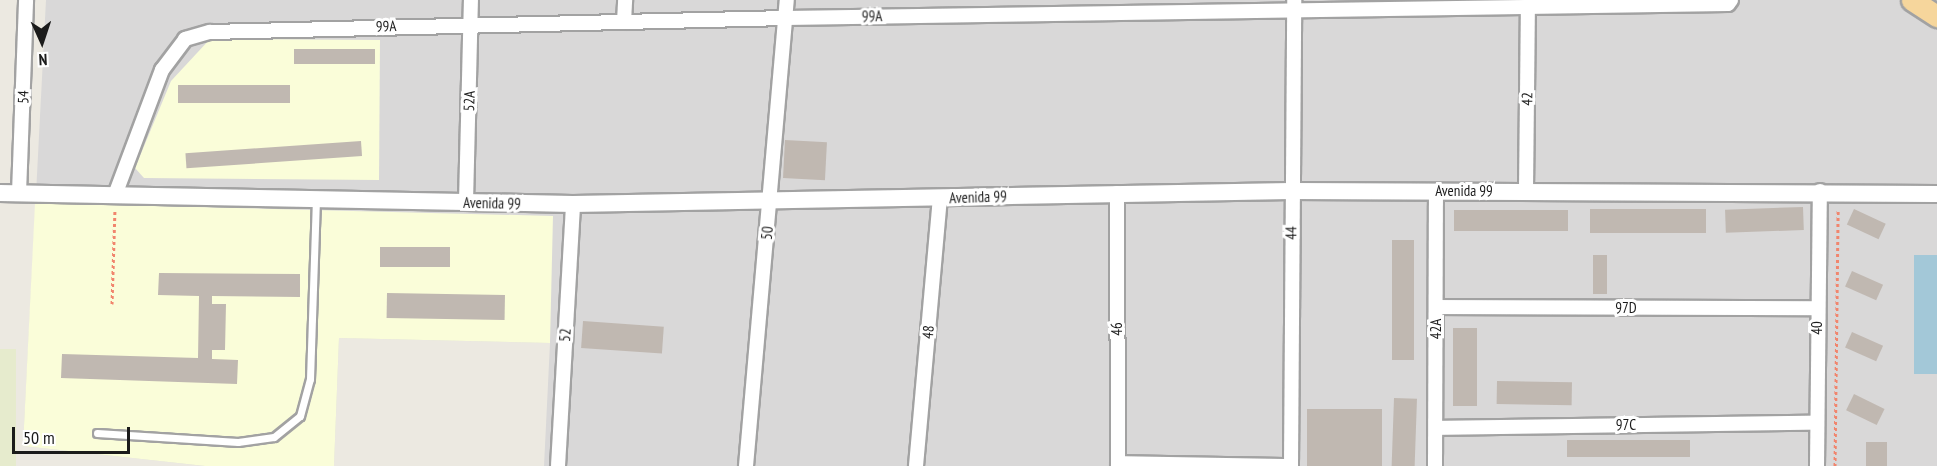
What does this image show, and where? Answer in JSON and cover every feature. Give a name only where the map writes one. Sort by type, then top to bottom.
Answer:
[{"type":"main road","points":[[1912,0],[1937,16]]},
{"type":"street","name":"54","points":[[19,194],[26,0]]},
{"type":"street","name":"52A","points":[[465,202],[471,0]]},
{"type":"street","points":[[624,22],[625,0]]},
{"type":"street","name":"50","points":[[746,466],[787,0]]},
{"type":"street","name":"99A","points":[[115,195],[162,70],[185,39],[210,32],[1294,5],[1411,4],[1528,7],[1728,4],[1731,0]]},
{"type":"street","name":"44","points":[[1291,466],[1294,5]]},
{"type":"street","name":"42","points":[[1526,190],[1528,7]]},
{"type":"street","name":"Avenida 99","points":[[0,193],[573,204],[1291,191],[1820,190],[1937,194]]},
{"type":"street","name":"40","points":[[1817,466],[1820,190]]},
{"type":"street","name":"42A","points":[[1435,466],[1436,191]]},
{"type":"street","name":"46","points":[[1117,193],[1118,465]]},
{"type":"street","name":"48","points":[[916,466],[940,198]]},
{"type":"street","name":"52","points":[[558,466],[573,204]]},
{"type":"street","name":"97D","points":[[1436,307],[1817,308]]},
{"type":"street","name":"97C","points":[[1436,428],[1817,423]]},
{"type":"street","points":[[1118,465],[1291,466]]},
{"type":"lane","points":[[97,433],[238,442],[274,437],[300,416],[310,379],[316,199]]},
{"type":"path","points":[[1835,466],[1839,191]]},
{"type":"path","points":[[112,304],[115,195]]},
{"type":"shaded area","points":[[46,0],[1900,0],[1937,24],[1937,466],[544,466],[550,343],[339,338],[334,466],[205,466],[23,446]]},
{"type":"shaded area","points":[[210,39],[380,40],[379,180],[144,178],[135,168],[171,81]]},
{"type":"shaded area","points":[[35,203],[553,216],[550,343],[339,338],[334,466],[205,466],[23,446]]},
{"type":"shaded area","points":[[0,349],[16,349],[16,466],[0,466]]},
{"type":"water","points":[[1914,255],[1937,255],[1937,374],[1914,374]]},
{"type":"building","points":[[294,49],[375,49],[375,64],[294,64]]},
{"type":"building","points":[[178,85],[290,85],[290,103],[178,103]]},
{"type":"building","points":[[785,140],[827,142],[825,180],[783,178]]},
{"type":"building","points":[[361,141],[362,156],[186,168],[185,153]]},
{"type":"building","points":[[1803,207],[1804,230],[1726,233],[1725,210]]},
{"type":"building","points":[[1590,209],[1706,209],[1706,233],[1590,233]]},
{"type":"building","points":[[1854,209],[1886,224],[1879,239],[1847,224]]},
{"type":"building","points":[[1454,210],[1568,210],[1568,231],[1454,231]]},
{"type":"building","points":[[1392,240],[1414,240],[1414,360],[1392,360]]},
{"type":"building","points":[[380,247],[450,247],[450,267],[380,267]]},
{"type":"building","points":[[1593,255],[1607,255],[1607,294],[1593,294]]},
{"type":"building","points":[[1852,271],[1883,285],[1876,300],[1845,287]]},
{"type":"building","points":[[159,273],[300,274],[300,297],[212,296],[212,304],[226,304],[225,350],[212,350],[212,359],[238,360],[237,384],[61,378],[62,354],[198,358],[199,296],[158,295]]},
{"type":"building","points":[[387,293],[505,295],[505,320],[387,318]]},
{"type":"building","points":[[583,321],[664,327],[662,354],[581,348]]},
{"type":"building","points":[[1453,328],[1477,328],[1477,406],[1453,406]]},
{"type":"building","points":[[1852,332],[1883,346],[1876,361],[1845,348]]},
{"type":"building","points":[[1497,381],[1572,382],[1572,405],[1497,404]]},
{"type":"building","points":[[1854,394],[1885,409],[1877,425],[1846,410]]},
{"type":"building","points":[[1394,398],[1417,399],[1415,466],[1392,466]]},
{"type":"building","points":[[1307,409],[1382,409],[1382,466],[1307,466]]},
{"type":"building","points":[[1567,440],[1690,440],[1690,457],[1567,457]]},
{"type":"building","points":[[1866,442],[1887,442],[1887,466],[1866,466]]}]
